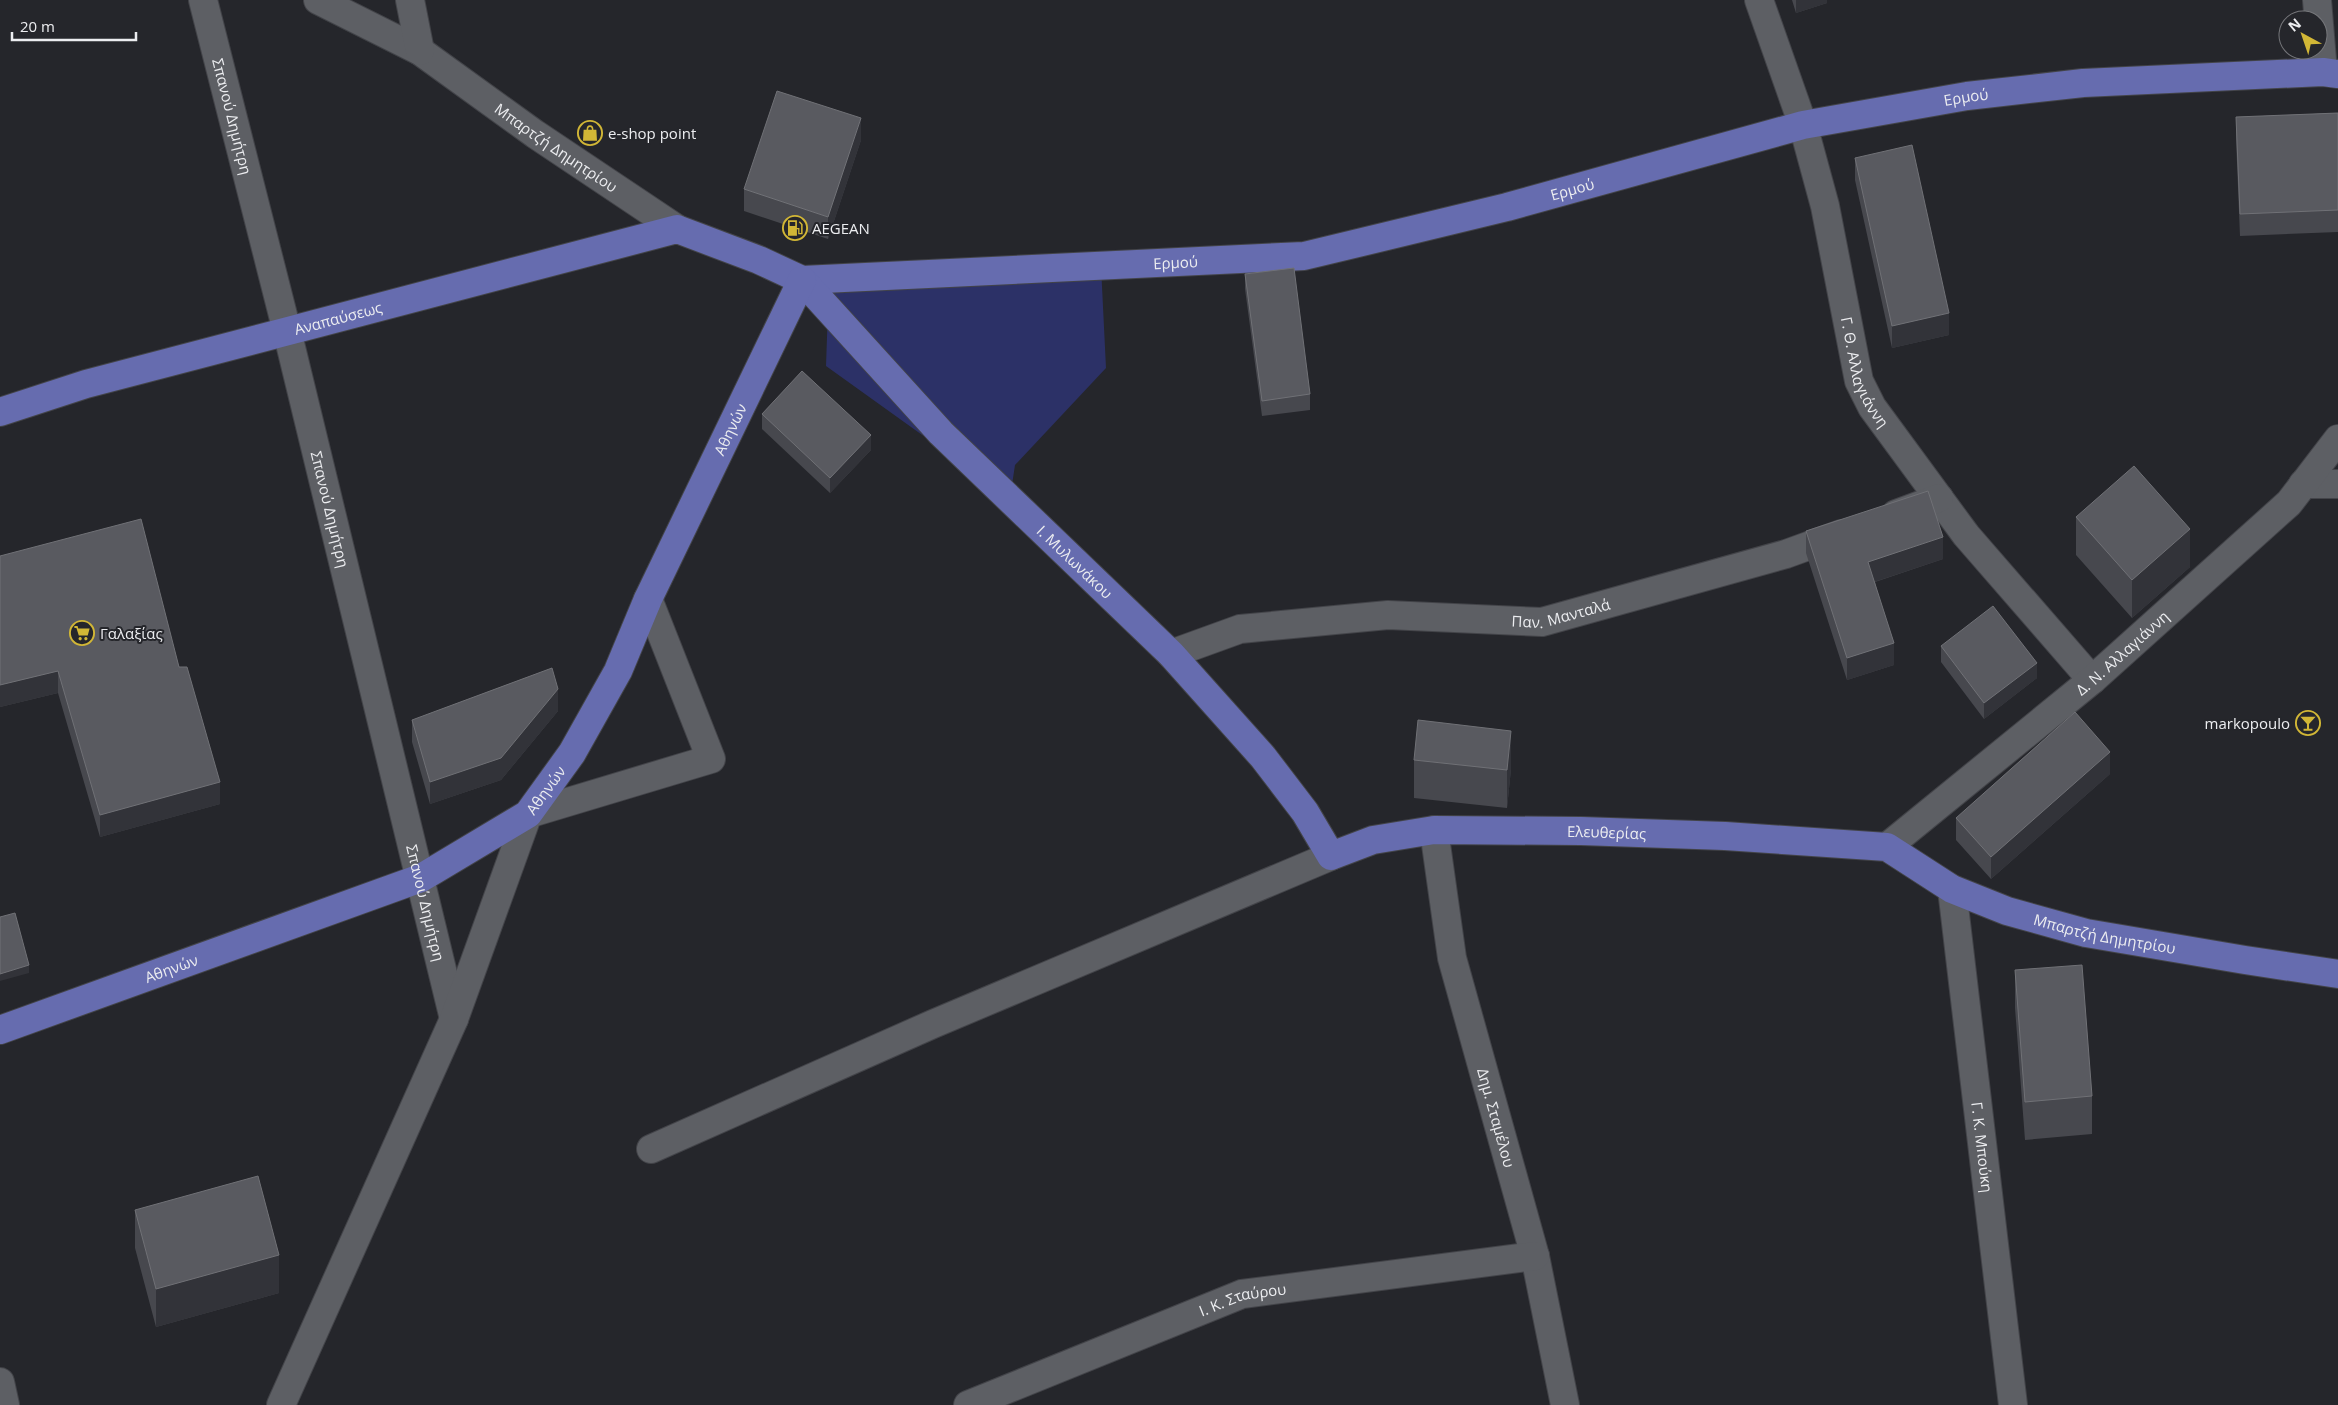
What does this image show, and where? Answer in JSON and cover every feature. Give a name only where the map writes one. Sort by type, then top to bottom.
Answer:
[{"type":"main road","name":"Ερμού","points":[[802,280],[1304,256],[1507,207],[1802,125],[1967,96],[2084,83],[2330,73]]},
{"type":"main road","name":"Αναπαύσεως","points":[[0,412],[86,384],[677,229]]},
{"type":"main road","name":"Μπαρτζή Δημητρίου","points":[[677,229],[759,260],[802,280]]},
{"type":"main road","name":"Αθηνών","points":[[0,1030],[421,878],[528,814],[572,753],[618,671],[648,599],[802,280]]},
{"type":"main road","name":"Ι. Μυλωνάκου","points":[[802,280],[941,434],[1171,654],[1263,757],[1305,812],[1331,856]]},
{"type":"main road","name":"Ελευθερίας","points":[[1331,856],[1373,840],[1434,830],[1581,831],[1725,836],[1887,847]]},
{"type":"main road","name":"Μπαρτζή Δημητρίου","points":[[1887,847],[1952,888],[2007,912],[2086,933],[2338,974]]},
{"type":"street","name":"Σπανού Δημήτρη","points":[[203,0],[287,331],[454,1019]]},
{"type":"street","name":"Μπαρτζή Δημητρίου","points":[[318,0],[420,51],[534,134],[677,229]]},
{"type":"street","points":[[410,0],[420,51]]},
{"type":"street","name":"Γ. Θ. Αλλαγιάννη","points":[[1759,0],[1802,125],[1825,206],[1859,381],[1872,406],[1966,535],[2092,680]]},
{"type":"street","points":[[2317,0],[2330,73]]},
{"type":"street","name":"Δ. Ν. Αλλαγιάννη","points":[[1887,847],[2092,680],[2289,503],[2338,438]]},
{"type":"street","points":[[2303,484],[2338,484]]},
{"type":"street","name":"Παν. Μανταλά","points":[[1171,654],[1240,629],[1388,615],[1542,622],[1786,554],[1939,498]]},
{"type":"street","points":[[281,1405],[454,1019],[528,814],[711,759],[648,599]]},
{"type":"street","name":"Δημ. Σταμέλου","points":[[1434,830],[1452,958],[1535,1256],[1565,1405]]},
{"type":"street","points":[[651,1149],[933,1024],[1331,856]]},
{"type":"street","name":"Γ. Κ. Μπούκη","points":[[1952,888],[2013,1405]]},
{"type":"street","name":"Ι. Κ. Σταύρου","points":[[968,1405],[1242,1294],[1535,1256]]},
{"type":"street","points":[[0,1382],[5,1405]]},
{"type":"shaded area","points":[[1101,266],[1106,368],[1015,465],[1010,498],[826,366],[829,279]]},
{"type":"building","points":[[777,91],[861,118],[828,217],[744,189]]},
{"type":"building","points":[[2338,113],[2338,210],[2240,214],[2236,117]]},
{"type":"building","points":[[1912,145],[1949,313],[1892,326],[1855,158]]},
{"type":"building","points":[[1294,268],[1310,394],[1262,401],[1245,274]]},
{"type":"building","points":[[802,371],[871,435],[830,478],[762,414]]},
{"type":"building","points":[[2134,466],[2190,529],[2132,580],[2076,517]]},
{"type":"building","points":[[1928,491],[1943,537],[1868,562],[1894,643],[1847,658],[1806,531]]},
{"type":"building","name":"Γαλαξίας","points":[[141,519],[179,667],[187,667],[220,782],[100,815],[58,671],[0,685],[0,556]]},
{"type":"building","points":[[1993,606],[2037,663],[1984,703],[1941,646]]},
{"type":"building","points":[[552,668],[558,689],[501,758],[430,782],[412,720]]},
{"type":"building","points":[[2075,712],[2110,752],[1991,857],[1956,818]]},
{"type":"building","points":[[1418,720],[1511,731],[1507,770],[1414,760]]},
{"type":"building","points":[[15,913],[29,965],[0,974],[0,917]]},
{"type":"building","points":[[2082,965],[2092,1096],[2025,1102],[2015,970]]},
{"type":"building","points":[[258,1176],[279,1255],[156,1289],[135,1210]]},
{"type":"place","name":"e-shop point","points":[[590,133]]},
{"type":"place","name":"AEGEAN","points":[[795,228]]},
{"type":"place","name":"Γαλαξίας","points":[[82,633]]},
{"type":"place","name":"markopoulo","points":[[2308,723]]}]
